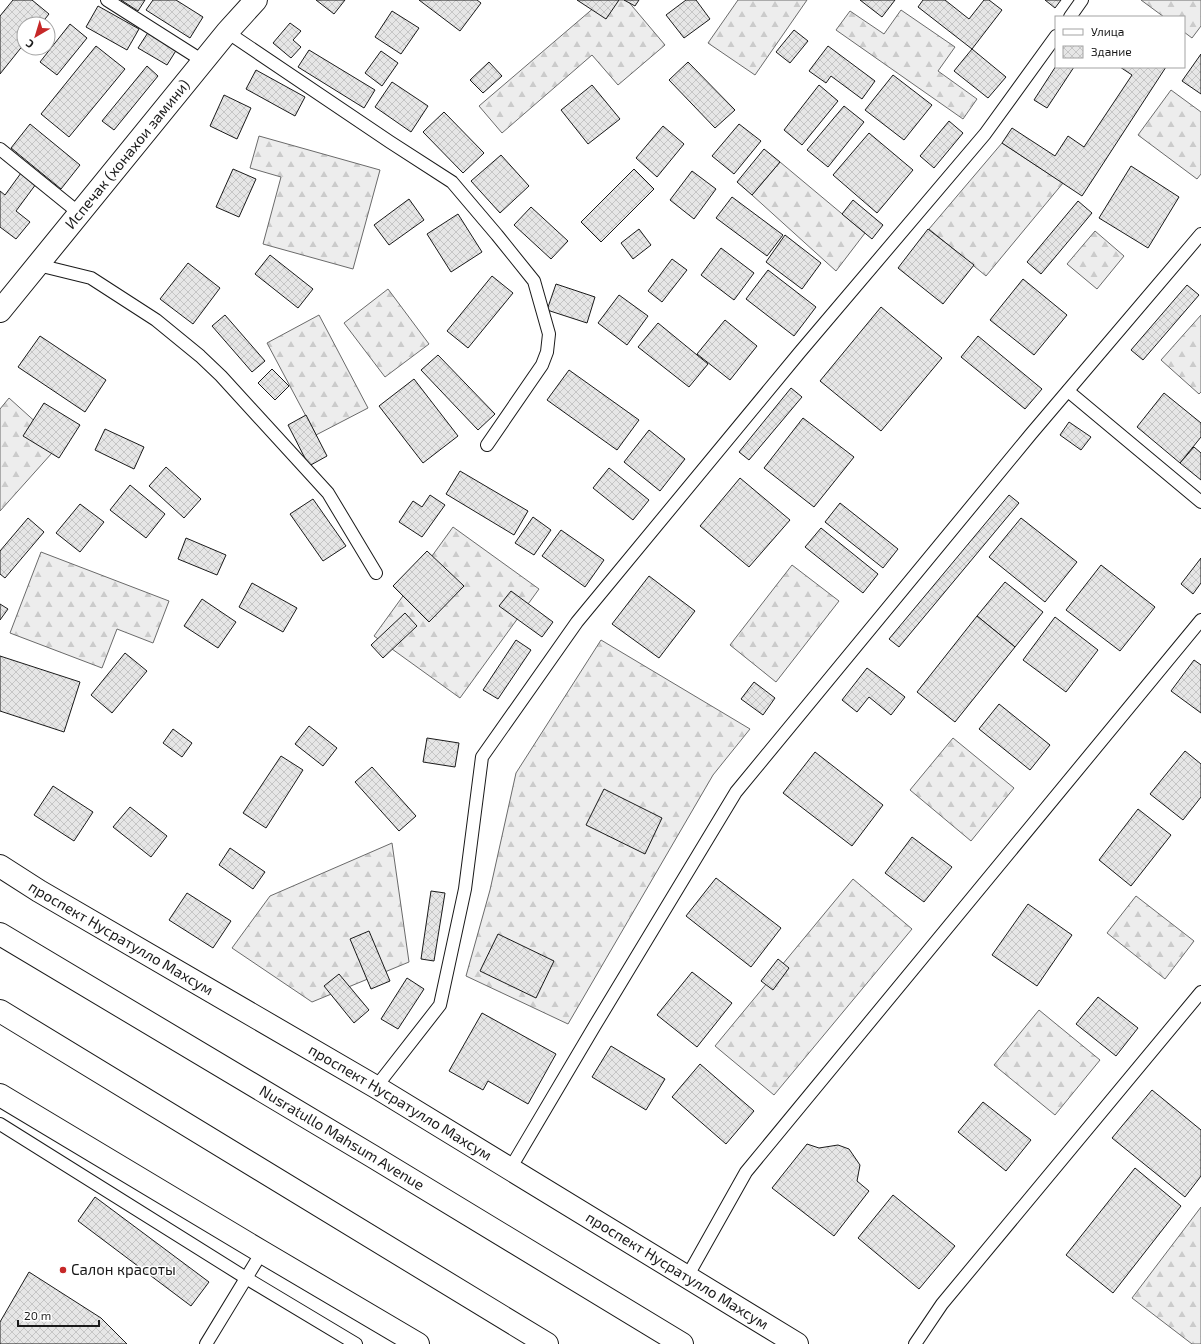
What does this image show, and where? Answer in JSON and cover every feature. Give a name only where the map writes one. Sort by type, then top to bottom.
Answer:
[{"type":"main road","name":"Испечак (хонахои замини)","points":[[0,311],[203,61],[256,0]]},
{"type":"main road","name":"проспект Нусратулло Махсум","points":[[0,866],[39,891],[376,1087],[797,1344]]},
{"type":"main road","name":"Nusratullo Mahsum Avenue","points":[[0,934],[386,1164],[682,1344]]},
{"type":"main road","points":[[0,1011],[547,1344]]},
{"type":"main road","points":[[0,1095],[418,1344]]},
{"type":"lane","points":[[107,0],[203,61]]},
{"type":"lane","points":[[1071,16],[1082,0]]},
{"type":"lane","points":[[227,32],[452,182],[534,281],[549,334],[547,352],[542,365],[487,445]]},
{"type":"lane","points":[[376,1087],[440,1005],[465,890],[482,757],[577,622],[795,358],[985,134],[1055,37]]},
{"type":"lane","points":[[0,148],[79,213]]},
{"type":"lane","points":[[510,1169],[736,792],[1068,391],[1201,234]]},
{"type":"lane","points":[[38,265],[91,278],[156,320],[200,356],[231,387],[328,493],[376,573]]},
{"type":"lane","points":[[1068,391],[1201,502]]},
{"type":"lane","points":[[687,1277],[746,1172],[1201,620]]},
{"type":"lane","points":[[915,1344],[942,1304],[1201,992]]},
{"type":"lane","points":[[0,1124],[246,1278],[356,1344]]},
{"type":"lane","points":[[206,1344],[262,1252]]},
{"type":"green space","points":[[603,0],[627,0],[665,45],[618,85],[592,55],[502,133],[479,106]]},
{"type":"green space","points":[[738,0],[807,0],[755,75],[708,43]]},
{"type":"green space","points":[[1141,0],[1201,0],[1201,26],[1192,38],[1185,33],[1185,16],[1163,16]]},
{"type":"green space","points":[[901,10],[955,47],[938,71],[977,99],[963,119],[836,30],[850,11],[884,34]]},
{"type":"green space","points":[[1171,90],[1201,112],[1201,174],[1197,179],[1138,135]]},
{"type":"green space","points":[[259,136],[380,170],[353,269],[263,244],[281,177],[250,168]]},
{"type":"green space","points":[[1002,143],[1063,183],[986,276],[929,229]]},
{"type":"green space","points":[[780,162],[865,233],[836,271],[752,195]]},
{"type":"green space","points":[[1095,231],[1124,256],[1097,289],[1067,264]]},
{"type":"green space","points":[[388,289],[429,344],[385,377],[344,323]]},
{"type":"green space","points":[[319,315],[368,408],[316,435],[267,343]]},
{"type":"green space","points":[[1201,315],[1201,392],[1199,394],[1161,360]]},
{"type":"green space","points":[[9,398],[60,444],[0,511],[0,409]]},
{"type":"green space","points":[[453,527],[539,589],[460,698],[374,636]]},
{"type":"green space","points":[[41,552],[169,601],[153,643],[117,629],[102,668],[10,633]]},
{"type":"green space","points":[[792,565],[839,601],[776,682],[730,645]]},
{"type":"green space","points":[[601,640],[750,729],[713,775],[568,1024],[466,976],[490,890],[516,773]]},
{"type":"green space","points":[[953,738],[1014,788],[971,841],[910,790]]},
{"type":"green space","points":[[392,843],[409,962],[312,1002],[232,948],[270,896]]},
{"type":"green space","points":[[853,879],[912,929],[774,1095],[715,1046]]},
{"type":"green space","points":[[1136,896],[1194,941],[1165,979],[1107,933]]},
{"type":"green space","points":[[1039,1010],[1100,1060],[1055,1115],[994,1065]]},
{"type":"green space","points":[[1201,1207],[1201,1344],[1192,1344],[1132,1298]]},
{"type":"building","points":[[13,0],[32,0],[49,14],[47,16],[16,16],[16,54],[0,74],[0,16]]},
{"type":"building","points":[[121,0],[145,0],[138,11]]},
{"type":"building","points":[[153,0],[176,0],[203,17],[190,38],[146,10]]},
{"type":"building","points":[[316,0],[345,0],[334,14]]},
{"type":"building","points":[[419,0],[477,0],[481,3],[460,31]]},
{"type":"building","points":[[577,0],[619,0],[606,19]]},
{"type":"building","points":[[624,0],[639,0],[635,6]]},
{"type":"building","points":[[686,0],[696,0],[710,19],[684,38],[666,15]]},
{"type":"building","points":[[860,0],[895,0],[882,17]]},
{"type":"building","points":[[923,0],[945,0],[969,19],[984,0],[989,0],[1002,10],[972,49],[918,7]]},
{"type":"building","points":[[1045,0],[1061,0],[1055,8]]},
{"type":"building","points":[[98,6],[139,29],[127,50],[86,27]]},
{"type":"building","points":[[392,11],[419,28],[401,54],[375,37]]},
{"type":"building","points":[[290,23],[301,31],[293,40],[301,47],[291,58],[273,43]]},
{"type":"building","points":[[70,24],[87,38],[57,75],[40,62],[45,56],[56,56],[56,42]]},
{"type":"building","points":[[794,30],[808,41],[790,63],[776,52]]},
{"type":"building","points":[[149,31],[177,49],[167,65],[138,48]]},
{"type":"building","points":[[96,46],[125,69],[69,137],[41,114]]},
{"type":"building","points":[[828,46],[875,81],[862,99],[831,76],[826,83],[809,71]]},
{"type":"building","points":[[972,49],[1006,77],[988,98],[954,71]]},
{"type":"building","points":[[309,50],[375,90],[364,108],[298,67]]},
{"type":"building","points":[[381,51],[398,63],[382,86],[365,73]]},
{"type":"building","points":[[1201,54],[1201,94],[1182,81]]},
{"type":"building","points":[[489,62],[502,76],[483,93],[470,80]]},
{"type":"building","points":[[688,62],[735,110],[715,128],[669,80]]},
{"type":"building","points":[[147,66],[158,76],[114,130],[102,121]]},
{"type":"building","points":[[1055,68],[1073,68],[1047,108],[1034,100]]},
{"type":"building","points":[[1122,68],[1165,68],[1082,196],[1002,143],[1012,128],[1055,156],[1068,136],[1084,147],[1132,75]]},
{"type":"building","points":[[256,70],[305,97],[295,116],[246,89]]},
{"type":"building","points":[[893,75],[932,105],[904,140],[865,110]]},
{"type":"building","points":[[392,82],[428,106],[411,132],[375,107]]},
{"type":"building","points":[[592,85],[620,119],[588,144],[561,110]]},
{"type":"building","points":[[819,85],[838,101],[802,145],[784,130]]},
{"type":"building","points":[[224,95],[251,108],[237,139],[210,126]]},
{"type":"building","points":[[844,106],[864,122],[828,167],[807,150]]},
{"type":"building","points":[[444,112],[484,153],[463,173],[423,132]]},
{"type":"building","points":[[949,121],[963,133],[934,168],[920,156]]},
{"type":"building","points":[[30,124],[80,165],[61,189],[11,148]]},
{"type":"building","points":[[739,124],[761,141],[734,174],[712,156]]},
{"type":"building","points":[[663,126],[684,144],[657,177],[636,158]]},
{"type":"building","points":[[869,133],[913,170],[877,213],[833,175]]},
{"type":"building","points":[[764,149],[780,162],[752,195],[737,182]]},
{"type":"building","points":[[501,155],[529,186],[500,213],[471,181]]},
{"type":"building","points":[[1131,166],[1179,197],[1148,248],[1099,218]]},
{"type":"building","points":[[233,169],[256,179],[239,217],[216,207]]},
{"type":"building","points":[[634,169],[654,189],[601,242],[581,222]]},
{"type":"building","points":[[692,171],[716,189],[694,219],[670,200]]},
{"type":"building","points":[[21,173],[36,184],[16,211],[30,222],[16,239],[0,227],[0,191],[5,195]]},
{"type":"building","points":[[732,197],[783,235],[767,256],[716,218]]},
{"type":"building","points":[[409,199],[424,220],[389,245],[374,225]]},
{"type":"building","points":[[853,200],[883,225],[872,239],[842,214]]},
{"type":"building","points":[[1078,201],[1092,213],[1041,274],[1027,262]]},
{"type":"building","points":[[531,207],[568,241],[551,259],[514,225]]},
{"type":"building","points":[[458,214],[482,252],[451,272],[427,234]]},
{"type":"building","points":[[639,229],[651,245],[633,259],[621,243]]},
{"type":"building","points":[[928,229],[974,265],[943,304],[898,268]]},
{"type":"building","points":[[785,235],[821,263],[802,289],[766,262]]},
{"type":"building","points":[[721,248],[754,273],[734,300],[701,275]]},
{"type":"building","points":[[270,255],[313,289],[298,308],[255,274]]},
{"type":"building","points":[[672,259],[687,270],[662,302],[648,291]]},
{"type":"building","points":[[188,263],[220,288],[193,324],[160,299]]},
{"type":"building","points":[[768,270],[816,307],[794,336],[746,299]]},
{"type":"building","points":[[492,276],[513,293],[468,348],[447,331]]},
{"type":"building","points":[[1023,279],[1067,315],[1034,355],[990,320]]},
{"type":"building","points":[[556,284],[595,297],[587,323],[547,310]]},
{"type":"building","points":[[1187,285],[1199,295],[1143,360],[1131,350]]},
{"type":"building","points":[[619,295],[648,316],[627,345],[598,323]]},
{"type":"building","points":[[881,307],[942,358],[881,431],[820,381]]},
{"type":"building","points":[[225,315],[265,361],[252,372],[212,326]]},
{"type":"building","points":[[725,320],[757,346],[730,380],[697,354]]},
{"type":"building","points":[[658,323],[708,364],[689,387],[638,347]]},
{"type":"building","points":[[40,336],[106,380],[85,412],[18,367]]},
{"type":"building","points":[[978,336],[1042,389],[1025,409],[961,357]]},
{"type":"building","points":[[438,355],[495,414],[478,430],[421,370]]},
{"type":"building","points":[[272,369],[289,386],[275,400],[258,383]]},
{"type":"building","points":[[569,370],[639,420],[617,450],[547,400]]},
{"type":"building","points":[[414,379],[458,436],[423,463],[379,406]]},
{"type":"building","points":[[791,388],[802,397],[749,460],[739,452]]},
{"type":"building","points":[[1164,393],[1201,423],[1201,437],[1180,463],[1137,427]]},
{"type":"building","points":[[44,403],[80,425],[59,458],[23,436]]},
{"type":"building","points":[[306,415],[327,456],[309,466],[288,425]]},
{"type":"building","points":[[803,418],[854,457],[814,507],[764,468]]},
{"type":"building","points":[[1069,422],[1091,437],[1081,450],[1060,435]]},
{"type":"building","points":[[105,429],[144,447],[134,469],[95,450]]},
{"type":"building","points":[[649,430],[685,459],[660,491],[624,462]]},
{"type":"building","points":[[1194,447],[1201,453],[1201,480],[1180,463]]},
{"type":"building","points":[[166,467],[201,499],[184,518],[149,486]]},
{"type":"building","points":[[609,468],[649,500],[633,520],[593,488]]},
{"type":"building","points":[[460,471],[528,511],[514,535],[446,494]]},
{"type":"building","points":[[740,478],[790,520],[749,567],[700,526]]},
{"type":"building","points":[[130,485],[165,514],[146,538],[110,510]]},
{"type":"building","points":[[430,495],[445,505],[422,537],[399,522],[413,501],[422,507]]},
{"type":"building","points":[[1009,495],[1019,503],[899,647],[889,639]]},
{"type":"building","points":[[313,499],[346,546],[323,561],[290,514]]},
{"type":"building","points":[[840,503],[898,549],[883,568],[825,522]]},
{"type":"building","points":[[80,504],[104,522],[80,552],[56,533]]},
{"type":"building","points":[[533,517],[551,530],[534,555],[515,543]]},
{"type":"building","points":[[28,518],[44,532],[5,578],[0,574],[0,551]]},
{"type":"building","points":[[1021,518],[1077,562],[1045,602],[989,557]]},
{"type":"building","points":[[821,528],[878,574],[863,593],[805,547]]},
{"type":"building","points":[[561,530],[604,560],[585,587],[542,556]]},
{"type":"building","points":[[186,538],[226,555],[217,575],[178,559]]},
{"type":"building","points":[[427,551],[464,586],[429,622],[393,586]]},
{"type":"building","points":[[1201,558],[1201,583],[1193,594],[1181,584]]},
{"type":"building","points":[[1101,565],[1155,607],[1120,651],[1066,610]]},
{"type":"building","points":[[649,576],[695,611],[659,658],[612,624]]},
{"type":"building","points":[[1005,582],[1043,612],[1015,647],[977,616]]},
{"type":"building","points":[[252,583],[297,608],[283,632],[239,607]]},
{"type":"building","points":[[511,591],[553,622],[542,637],[499,606]]},
{"type":"building","points":[[202,599],[236,622],[218,648],[184,626]]},
{"type":"building","points":[[0,604],[8,609],[0,620]]},
{"type":"building","points":[[405,613],[417,626],[383,658],[371,645]]},
{"type":"building","points":[[977,616],[1015,647],[955,722],[917,692]]},
{"type":"building","points":[[1055,617],[1098,650],[1066,692],[1023,660]]},
{"type":"building","points":[[516,640],[531,650],[498,699],[483,690]]},
{"type":"building","points":[[125,653],[147,671],[112,713],[91,695]]},
{"type":"building","points":[[0,656],[80,682],[64,732],[0,711]]},
{"type":"building","points":[[1194,660],[1201,665],[1201,713],[1171,691]]},
{"type":"building","points":[[867,668],[905,697],[891,715],[869,697],[857,712],[842,700]]},
{"type":"building","points":[[754,682],[775,698],[763,715],[741,699]]},
{"type":"building","points":[[999,704],[1050,745],[1030,770],[979,729]]},
{"type":"building","points":[[309,726],[337,748],[323,766],[295,744]]},
{"type":"building","points":[[173,729],[192,743],[182,757],[163,743]]},
{"type":"building","points":[[427,738],[459,743],[455,767],[423,762]]},
{"type":"building","points":[[1185,751],[1201,764],[1201,797],[1183,820],[1150,794]]},
{"type":"building","points":[[815,752],[883,805],[852,846],[783,793]]},
{"type":"building","points":[[281,756],[303,770],[266,828],[243,813]]},
{"type":"building","points":[[372,767],[416,816],[399,831],[355,782]]},
{"type":"building","points":[[53,786],[93,812],[74,841],[34,815]]},
{"type":"building","points":[[604,789],[662,818],[645,854],[586,825]]},
{"type":"building","points":[[130,807],[167,836],[151,857],[113,827]]},
{"type":"building","points":[[1138,809],[1171,835],[1131,886],[1099,860]]},
{"type":"building","points":[[912,837],[952,867],[924,902],[885,873]]},
{"type":"building","points":[[230,848],[265,872],[253,889],[219,865]]},
{"type":"building","points":[[716,878],[781,928],[751,967],[686,916]]},
{"type":"building","points":[[431,891],[445,893],[434,961],[421,959]]},
{"type":"building","points":[[187,893],[231,921],[213,948],[169,920]]},
{"type":"building","points":[[1028,904],[1072,935],[1037,986],[992,955]]},
{"type":"building","points":[[369,931],[390,981],[371,989],[350,939]]},
{"type":"building","points":[[498,934],[554,961],[536,998],[480,971]]},
{"type":"building","points":[[778,959],[789,968],[773,990],[761,981]]},
{"type":"building","points":[[692,972],[732,1003],[697,1047],[657,1015]]},
{"type":"building","points":[[339,974],[369,1010],[354,1023],[324,986]]},
{"type":"building","points":[[407,978],[424,989],[398,1029],[381,1019]]},
{"type":"building","points":[[1098,997],[1138,1028],[1116,1056],[1076,1024]]},
{"type":"building","points":[[482,1013],[556,1054],[528,1104],[488,1081],[483,1090],[449,1071]]},
{"type":"building","points":[[611,1046],[665,1079],[646,1110],[592,1077]]},
{"type":"building","points":[[700,1064],[754,1111],[726,1144],[672,1097]]},
{"type":"building","points":[[1152,1090],[1201,1130],[1201,1176],[1185,1197],[1112,1138]]},
{"type":"building","points":[[983,1102],[1031,1140],[1006,1171],[958,1132]]},
{"type":"building","points":[[807,1144],[819,1148],[838,1145],[849,1149],[860,1165],[857,1181],[869,1191],[834,1236],[772,1188]]},
{"type":"building","points":[[1135,1168],[1181,1206],[1113,1293],[1066,1255]]},
{"type":"building","points":[[893,1195],[955,1246],[919,1289],[858,1238]]},
{"type":"building","points":[[95,1197],[209,1282],[191,1306],[78,1221]]},
{"type":"building","points":[[29,1272],[101,1318],[127,1344],[0,1344],[0,1322]]},
{"type":"place","name":"Салон красоты","points":[[63,1270]]}]
